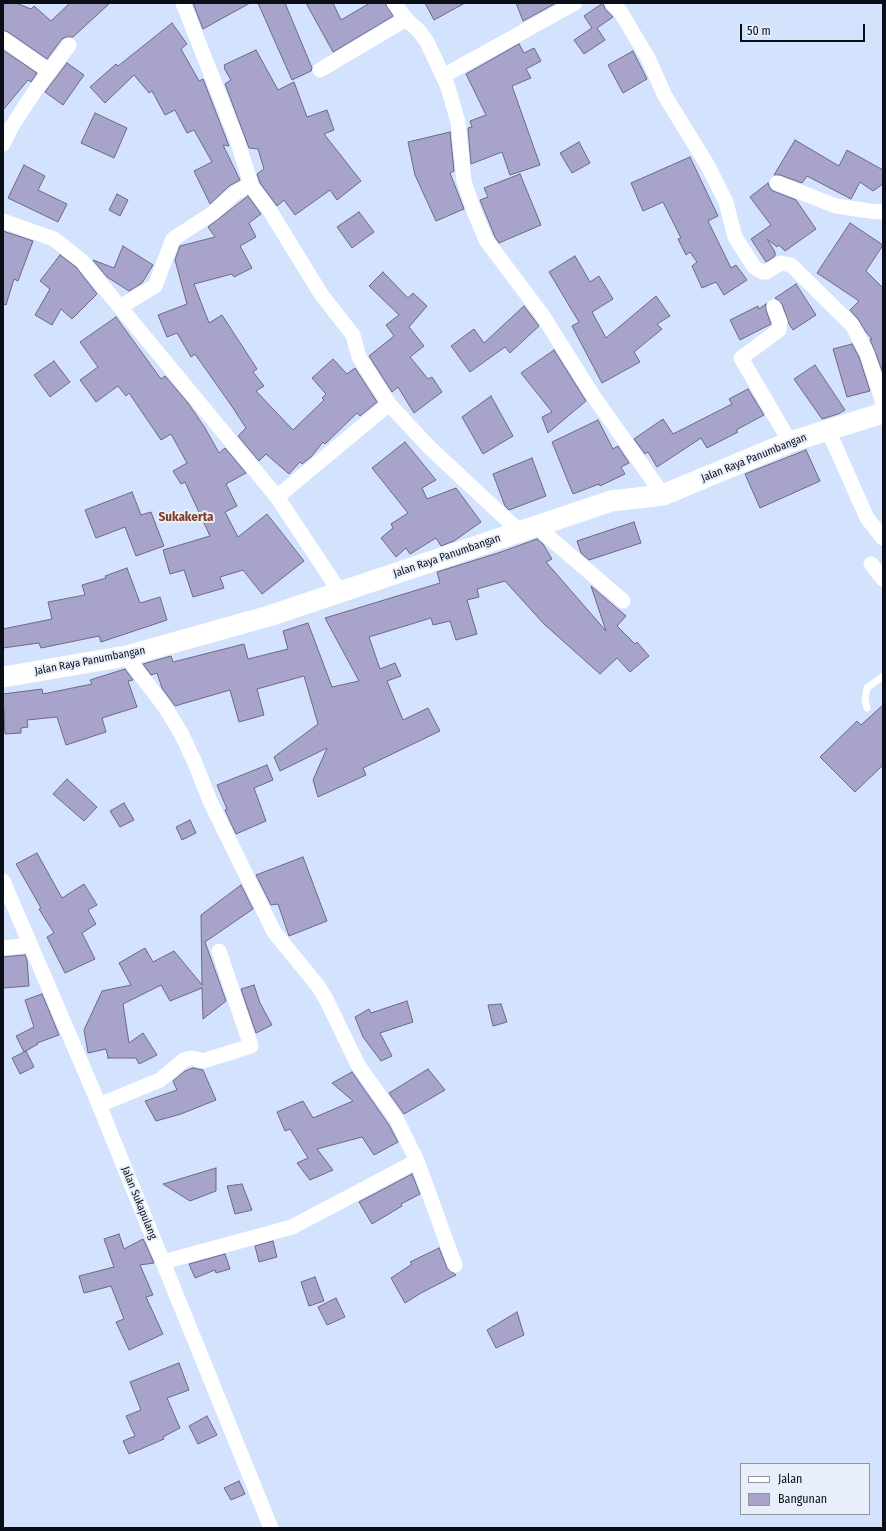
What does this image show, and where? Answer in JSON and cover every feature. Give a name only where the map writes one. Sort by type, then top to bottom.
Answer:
[{"type":"main road","name":"Jalan Raya Panumbangan","points":[[3,677],[126,656],[269,616],[611,501],[663,495],[790,442],[883,413]]},
{"type":"street","points":[[183,3],[237,140],[251,184],[270,211],[321,294],[353,335],[359,357],[389,404],[429,447],[528,529],[623,601]]},
{"type":"street","points":[[394,3],[406,19],[419,31],[426,42],[442,76],[458,122],[464,181],[486,240],[543,316],[592,394],[663,495]]},
{"type":"street","points":[[442,76],[576,3]]},
{"type":"street","points":[[612,3],[620,12],[648,58],[665,96],[708,166],[726,202],[735,237],[754,266],[762,272],[766,272],[781,263],[791,265],[852,325],[867,353],[883,404]]},
{"type":"street","points":[[320,70],[406,19]]},
{"type":"street","points":[[3,39],[49,72]]},
{"type":"street","points":[[3,144],[12,126],[69,45]]},
{"type":"street","points":[[777,183],[836,206],[870,212],[883,212]]},
{"type":"street","points":[[120,308],[156,286],[173,239],[213,212],[236,193],[251,184]]},
{"type":"street","points":[[3,221],[54,239],[82,261],[277,497],[340,592]]},
{"type":"street","points":[[774,307],[780,322],[779,330],[741,358],[790,442]]},
{"type":"street","points":[[277,497],[389,404]]},
{"type":"street","points":[[828,430],[867,518],[883,538]]},
{"type":"street","points":[[871,564],[883,579]]},
{"type":"street","points":[[126,656],[165,707],[181,733],[210,801],[274,932],[325,997],[358,1065],[397,1120],[417,1161],[455,1265]]},
{"type":"street","name":"Jalan Sukapulang","points":[[3,881],[99,1105],[271,1528]]},
{"type":"street","points":[[3,948],[31,945]]},
{"type":"street","points":[[99,1105],[160,1080],[184,1060],[192,1058],[203,1061],[252,1046],[219,951]]},
{"type":"street","points":[[163,1262],[292,1227],[417,1161]]},
{"type":"lane","points":[[867,708],[865,699],[867,688],[883,676]]},
{"type":"building","points":[[3,3],[16,3],[31,9],[34,6],[51,21],[70,3],[110,3],[73,37],[66,37],[62,39],[47,59],[3,30]]},
{"type":"building","points":[[193,3],[250,3],[203,29]]},
{"type":"building","points":[[258,3],[285,3],[312,68],[311,71],[292,80]]},
{"type":"building","points":[[306,3],[333,3],[341,20],[370,3],[385,3],[393,16],[333,52]]},
{"type":"building","points":[[425,3],[465,3],[434,20]]},
{"type":"building","points":[[516,3],[556,3],[523,21]]},
{"type":"building","points":[[603,3],[605,9],[613,17],[597,28],[605,40],[584,54],[574,40],[592,28],[584,16]]},
{"type":"building","points":[[172,23],[187,44],[181,49],[199,81],[203,79],[229,146],[223,145],[240,180],[229,186],[210,204],[194,171],[212,162],[194,130],[187,133],[175,110],[165,115],[152,91],[149,93],[134,75],[105,103],[90,87],[116,64],[118,66]]},
{"type":"building","points":[[519,44],[524,53],[534,48],[541,61],[526,69],[531,78],[512,86],[540,165],[510,175],[502,152],[471,164],[468,128],[472,127],[470,121],[486,115],[466,74]]},
{"type":"building","points":[[3,50],[37,73],[31,82],[28,80],[3,110]]},
{"type":"building","points":[[256,50],[278,90],[294,82],[307,117],[327,110],[334,130],[324,134],[361,181],[337,200],[330,190],[295,215],[284,200],[277,206],[260,183],[257,174],[264,169],[258,149],[249,148],[225,84],[231,80],[224,68],[224,65]]},
{"type":"building","points":[[633,51],[647,79],[623,93],[608,65]]},
{"type":"building","points":[[67,63],[84,75],[63,105],[45,92]]},
{"type":"building","points":[[95,113],[127,128],[114,158],[81,143]]},
{"type":"building","points":[[450,132],[454,171],[450,173],[464,209],[436,221],[415,175],[408,142]]},
{"type":"building","points":[[795,140],[839,166],[847,150],[883,170],[883,184],[873,191],[860,182],[851,199],[807,176],[802,183],[780,175],[774,175]]},
{"type":"building","points":[[579,142],[590,163],[572,173],[560,153]]},
{"type":"building","points":[[690,157],[718,216],[708,221],[731,268],[736,265],[747,280],[724,295],[716,282],[702,288],[692,266],[697,262],[690,252],[686,255],[678,239],[681,238],[663,202],[643,211],[631,183]]},
{"type":"building","points":[[24,165],[45,176],[38,190],[67,204],[58,222],[8,198]]},
{"type":"building","points":[[520,174],[541,225],[499,243],[495,237],[480,200],[488,197],[484,188]]},
{"type":"building","points":[[768,183],[773,191],[796,200],[816,229],[785,251],[779,245],[777,247],[767,239],[775,252],[775,256],[766,262],[751,239],[771,225],[750,197]]},
{"type":"building","points":[[117,194],[128,200],[120,216],[109,210]]},
{"type":"building","points":[[248,196],[261,214],[249,223],[256,237],[240,246],[252,268],[234,277],[232,274],[194,284],[209,323],[222,315],[257,369],[253,372],[264,386],[256,391],[293,430],[324,400],[322,398],[326,394],[312,378],[333,359],[347,374],[355,368],[377,402],[360,416],[357,413],[325,444],[323,442],[311,457],[302,464],[300,462],[289,474],[266,454],[259,461],[238,436],[246,428],[231,405],[195,354],[191,357],[177,333],[167,337],[158,315],[187,304],[175,260],[180,246],[215,237],[208,227]]},
{"type":"building","points":[[359,212],[374,232],[352,248],[337,227]]},
{"type":"building","points":[[850,223],[883,245],[866,271],[883,288],[883,373],[870,339],[872,339],[850,310],[859,301],[817,273]]},
{"type":"building","points":[[3,231],[33,241],[18,281],[14,279],[6,305],[3,304]]},
{"type":"building","points":[[123,246],[153,265],[142,283],[129,291],[107,277],[93,260],[114,268]]},
{"type":"building","points":[[60,255],[76,267],[97,294],[72,319],[61,309],[52,325],[35,315],[50,289],[40,281]]},
{"type":"building","points":[[575,256],[590,282],[599,276],[613,299],[592,312],[606,338],[656,296],[670,316],[657,324],[662,329],[634,352],[640,362],[602,383],[572,326],[579,322],[549,272]]},
{"type":"building","points":[[383,272],[408,298],[413,293],[427,306],[409,327],[424,346],[410,357],[428,379],[432,377],[442,392],[414,413],[398,387],[392,392],[369,356],[394,336],[386,325],[399,315],[369,286]]},
{"type":"building","points":[[796,284],[816,315],[793,330],[789,324],[782,304],[775,298]]},
{"type":"building","points":[[766,304],[766,310],[771,324],[740,340],[730,320],[758,306],[759,309]]},
{"type":"building","points":[[524,306],[539,326],[510,353],[505,347],[470,372],[451,346],[474,329],[484,343]]},
{"type":"building","points":[[116,317],[161,379],[165,376],[188,403],[205,428],[219,453],[225,448],[246,473],[226,484],[237,506],[225,512],[238,537],[267,514],[304,561],[262,594],[243,570],[220,577],[224,588],[193,597],[184,570],[170,574],[163,550],[210,536],[185,482],[181,484],[173,471],[187,463],[171,434],[161,440],[129,393],[126,396],[118,386],[96,402],[80,380],[98,367],[80,342]]},
{"type":"building","points":[[852,344],[859,357],[870,391],[847,397],[833,349]]},
{"type":"building","points":[[554,350],[586,401],[548,433],[542,417],[552,412],[521,373]]},
{"type":"building","points":[[54,361],[70,382],[50,397],[34,375]]},
{"type":"building","points":[[815,365],[845,410],[822,419],[794,379]]},
{"type":"building","points":[[748,389],[764,415],[736,430],[738,432],[707,448],[701,438],[657,467],[648,452],[645,454],[634,439],[663,419],[673,434],[732,404],[729,399]]},
{"type":"building","points":[[491,396],[513,436],[483,454],[462,417]]},
{"type":"building","points":[[598,420],[613,449],[618,446],[629,463],[621,467],[625,474],[600,486],[599,484],[573,494],[552,442]]},
{"type":"building","points":[[405,442],[436,480],[422,488],[427,499],[456,488],[481,522],[454,541],[441,546],[436,538],[410,554],[406,548],[396,557],[381,538],[393,528],[391,524],[408,513],[372,468]]},
{"type":"building","points":[[806,450],[820,481],[760,508],[745,474]]},
{"type":"building","points":[[532,458],[546,496],[509,510],[505,506],[493,474]]},
{"type":"building","points":[[132,492],[141,515],[151,512],[164,546],[136,556],[125,527],[96,538],[85,510]]},
{"type":"building","points":[[634,522],[641,543],[589,560],[581,553],[577,541]]},
{"type":"building","points":[[537,539],[543,544],[552,559],[546,562],[606,631],[591,586],[626,616],[617,626],[635,644],[637,642],[649,656],[630,672],[617,658],[600,674],[544,624],[505,581],[477,589],[479,597],[467,600],[477,634],[456,640],[450,621],[433,625],[431,618],[369,637],[380,669],[395,663],[401,676],[387,681],[403,720],[428,708],[440,731],[363,768],[366,775],[318,797],[313,780],[327,748],[280,771],[274,757],[318,724],[304,676],[257,689],[264,715],[239,722],[230,690],[175,706],[162,688],[157,673],[151,675],[143,664],[171,656],[173,662],[244,644],[248,659],[288,649],[283,631],[308,623],[332,687],[359,681],[325,618],[440,583],[437,572]]},
{"type":"building","points":[[127,568],[140,603],[160,597],[167,620],[101,642],[99,636],[41,648],[39,643],[3,648],[3,629],[52,619],[48,602],[85,595],[82,585],[106,578],[105,576]]},
{"type":"building","points":[[125,669],[133,680],[128,681],[137,707],[102,718],[106,732],[66,745],[57,717],[27,720],[28,727],[21,728],[21,733],[5,734],[3,694],[42,689],[43,694],[92,684],[90,680]]},
{"type":"building","points":[[883,705],[883,765],[855,792],[820,757],[857,721],[861,725]]},
{"type":"building","points":[[267,765],[273,780],[254,788],[266,821],[236,834],[225,810],[227,809],[217,785]]},
{"type":"building","points":[[67,779],[97,807],[84,821],[53,794]]},
{"type":"building","points":[[124,803],[134,820],[120,827],[110,811]]},
{"type":"building","points":[[190,820],[196,833],[182,840],[176,827]]},
{"type":"building","points":[[37,853],[62,898],[84,884],[97,905],[88,910],[96,924],[82,933],[95,959],[65,973],[47,937],[54,933],[39,909],[41,908],[16,864]]},
{"type":"building","points":[[303,857],[327,921],[289,936],[278,904],[271,905],[256,875]]},
{"type":"building","points":[[241,885],[253,909],[205,942],[226,1001],[203,1019],[202,988],[170,1001],[161,985],[123,1004],[129,1043],[143,1033],[157,1055],[139,1064],[136,1058],[107,1058],[106,1049],[88,1053],[84,1030],[102,991],[131,985],[119,963],[145,948],[153,962],[174,951],[202,985],[201,915]]},
{"type":"building","points":[[25,955],[27,960],[29,986],[3,988],[3,957]]},
{"type":"building","points":[[254,985],[260,1003],[272,1025],[256,1033],[241,989]]},
{"type":"building","points":[[42,994],[59,1035],[37,1043],[38,1044],[24,1052],[16,1036],[34,1027],[25,1000]]},
{"type":"building","points":[[407,1001],[413,1022],[380,1033],[392,1056],[381,1061],[363,1037],[355,1017],[369,1009],[371,1013]]},
{"type":"building","points":[[501,1004],[507,1022],[493,1026],[488,1005]]},
{"type":"building","points":[[26,1051],[34,1067],[20,1074],[12,1058]]},
{"type":"building","points":[[193,1068],[203,1070],[216,1100],[181,1114],[156,1121],[145,1101],[177,1090],[173,1081],[185,1071]]},
{"type":"building","points":[[428,1069],[445,1090],[404,1114],[389,1093]]},
{"type":"building","points":[[352,1072],[389,1125],[398,1142],[374,1155],[362,1137],[317,1149],[333,1170],[310,1180],[297,1163],[308,1158],[290,1129],[285,1131],[277,1112],[303,1101],[313,1118],[353,1101],[332,1083]]},
{"type":"building","points":[[216,1168],[216,1191],[190,1201],[163,1184]]},
{"type":"building","points":[[412,1174],[420,1194],[401,1204],[402,1206],[372,1224],[359,1202]]},
{"type":"building","points":[[242,1184],[252,1210],[235,1214],[227,1186]]},
{"type":"building","points":[[119,1234],[124,1249],[143,1239],[154,1263],[140,1265],[153,1295],[146,1297],[163,1334],[129,1350],[116,1322],[124,1319],[111,1286],[84,1293],[79,1276],[114,1267],[104,1239]]},
{"type":"building","points":[[273,1241],[277,1257],[259,1262],[255,1246]]},
{"type":"building","points":[[439,1248],[447,1268],[456,1275],[405,1303],[391,1278],[412,1264],[410,1262]]},
{"type":"building","points":[[225,1254],[230,1269],[216,1273],[215,1270],[195,1278],[189,1264]]},
{"type":"building","points":[[315,1277],[324,1301],[309,1306],[301,1282]]},
{"type":"building","points":[[336,1298],[345,1317],[327,1325],[318,1307]]},
{"type":"building","points":[[517,1312],[524,1335],[496,1348],[487,1330]]},
{"type":"building","points":[[179,1363],[189,1390],[167,1398],[180,1428],[163,1437],[164,1439],[129,1454],[123,1441],[135,1436],[126,1416],[141,1410],[130,1382]]},
{"type":"building","points":[[207,1416],[217,1435],[198,1444],[189,1426]]},
{"type":"building","points":[[239,1481],[245,1494],[231,1500],[224,1488]]},
{"type":"district","name":"Sukakerta","points":[[186,517]]}]
